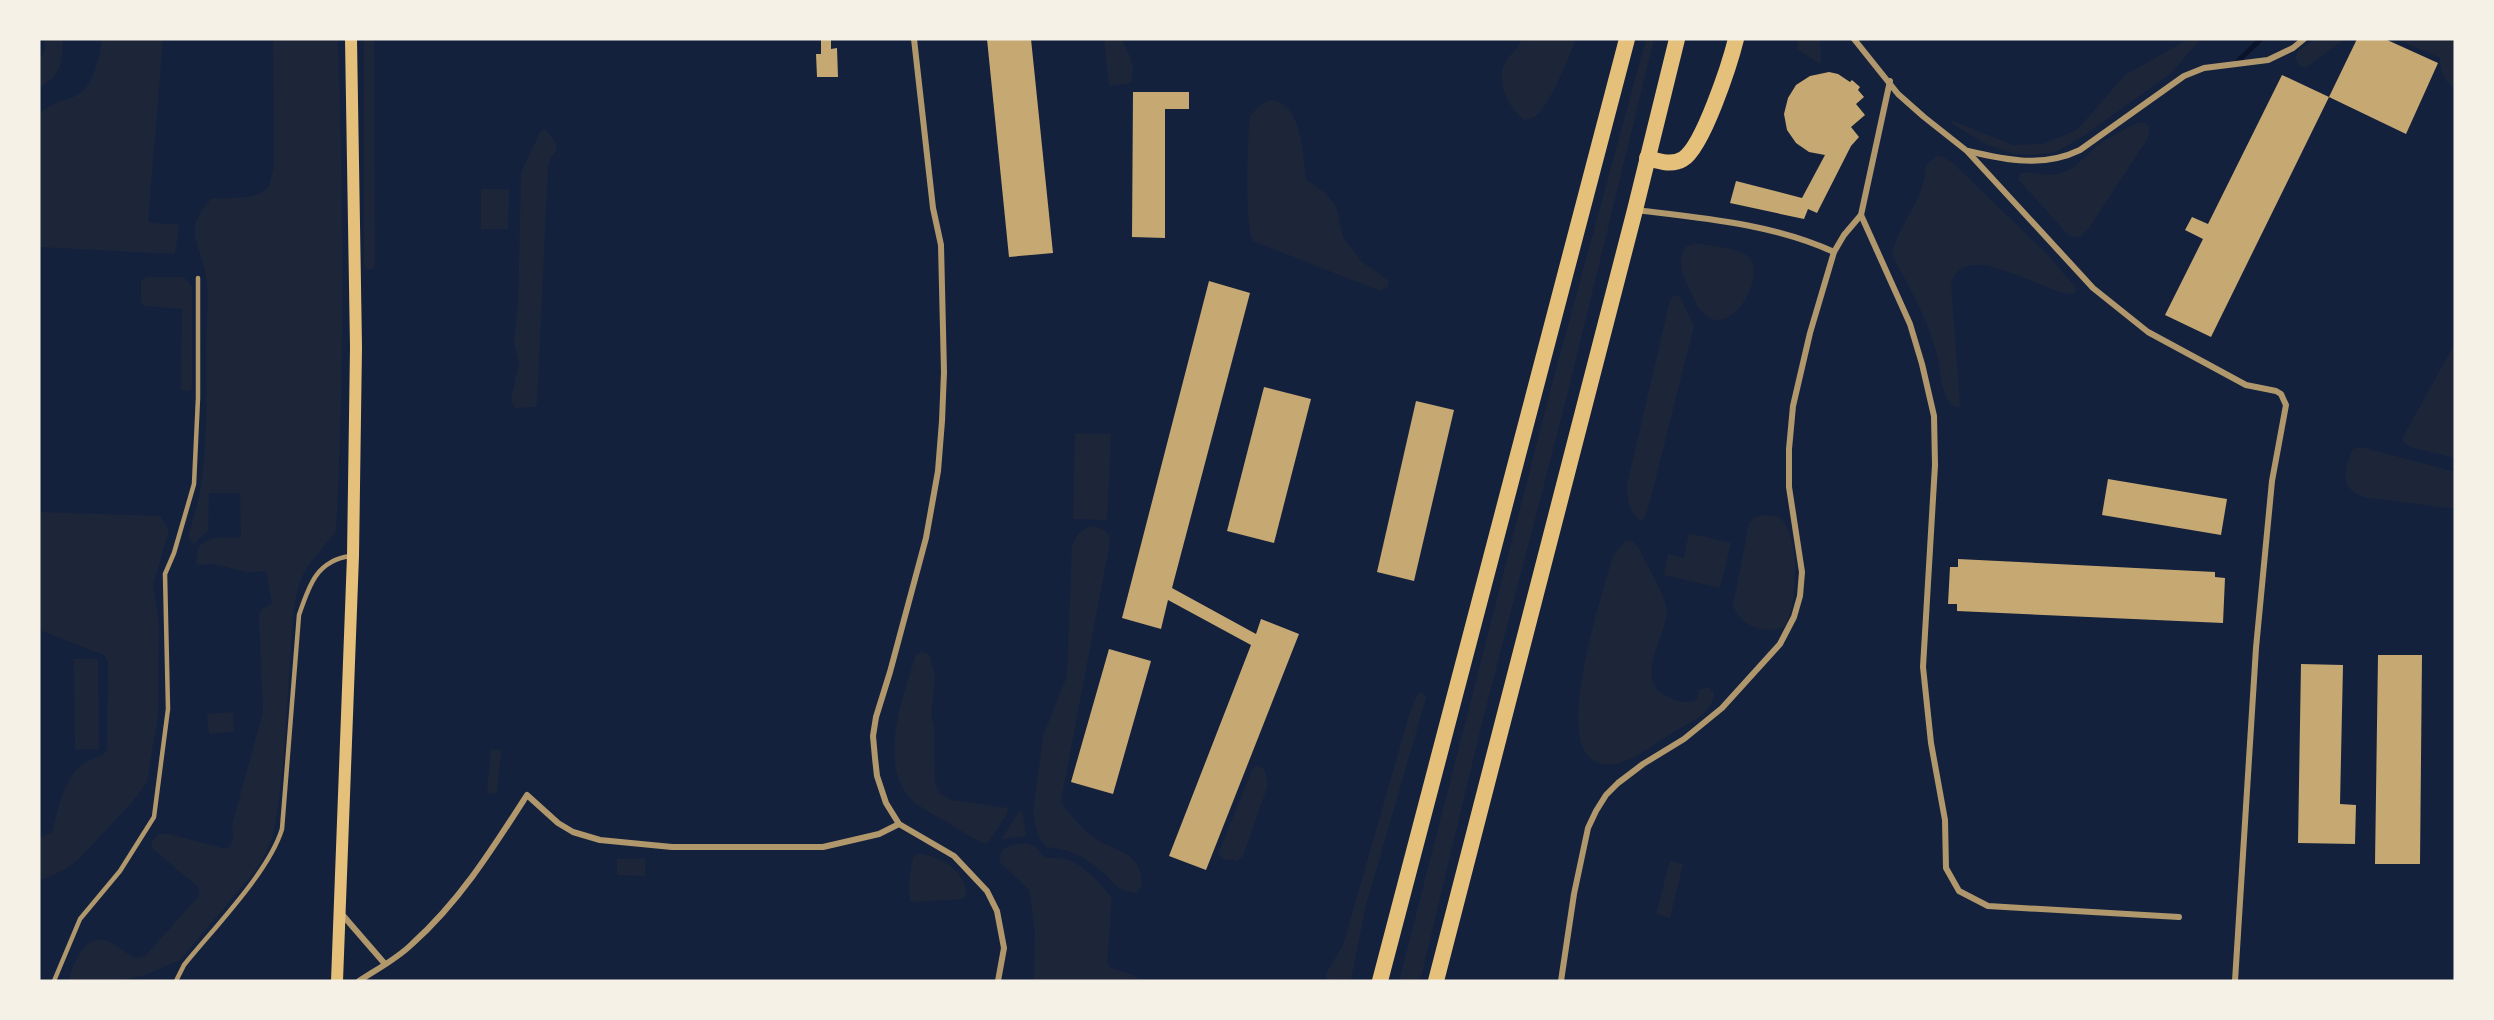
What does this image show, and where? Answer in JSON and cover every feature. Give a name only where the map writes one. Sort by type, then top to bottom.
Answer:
[{"type":"highway","points":[[1380,981],[1628,39]]},
{"type":"highway","points":[[1436,981],[1677,39]]},
{"type":"highway","points":[[1647,158],[1667,163],[1680,161],[1695,147],[1718,93],[1736,39]]},
{"type":"main road","points":[[337,981],[353,556],[356,347],[351,39]]},
{"type":"street","points":[[914,39],[933,208],[941,245],[944,372],[942,422],[938,471],[926,538],[876,717],[873,736],[877,776],[886,803],[899,824],[954,856],[987,891],[997,911],[1004,948],[998,981]]},
{"type":"street","points":[[1854,39],[1898,93],[1924,117],[1968,151],[2093,288],[2126,316],[2170,345],[2246,385],[2276,391],[2281,394],[2286,405],[2272,481],[2256,648],[2235,981]]},
{"type":"street","points":[[1968,151],[2011,161],[2044,161],[2068,157],[2184,76],[2204,68],[2268,60],[2293,48],[2304,39]]},
{"type":"street","points":[[1561,981],[1588,828],[1606,795],[1643,764],[1684,739],[1722,708],[1780,644],[1794,617],[1800,596],[1802,572],[1789,487],[1790,430],[1810,333],[1834,252],[1844,235],[1861,215],[1890,81]]},
{"type":"street","points":[[1635,210],[1752,226],[1806,239],[1834,252]]},
{"type":"street","points":[[1861,215],[1910,324],[1934,416],[1935,465],[1923,667],[1931,743],[1945,820],[1946,868],[1959,891],[1988,906],[2179,917]]},
{"type":"street","points":[[360,981],[411,945],[446,910],[478,871],[527,795],[558,823],[573,832],[600,840],[672,847],[823,847],[879,834],[899,824]]},
{"type":"street","points":[[339,911],[385,964]]},
{"type":"lane","points":[[54,981],[80,919],[120,871],[154,817],[168,709],[165,574],[174,553],[194,484],[199,385],[198,278]]},
{"type":"lane","points":[[176,981],[184,965],[264,866],[277,844],[282,830],[299,615],[310,585],[321,569],[337,558],[353,556]]},
{"type":"shaded area","points":[[45,39],[63,39],[62,56],[57,73],[39,88],[39,58],[44,52]]},
{"type":"shaded area","points":[[102,39],[163,39],[148,220],[150,223],[177,224],[179,227],[175,254],[39,247],[39,114],[54,104],[83,91],[95,70]]},
{"type":"shaded area","points":[[273,39],[338,39],[342,285],[341,408],[336,531],[304,572],[296,595],[283,764],[273,833],[264,857],[256,870],[180,960],[145,975],[117,981],[68,981],[77,958],[87,945],[94,941],[110,942],[134,958],[145,956],[198,897],[199,888],[152,848],[152,841],[159,834],[169,834],[226,849],[229,847],[233,838],[232,825],[263,712],[259,615],[262,609],[272,604],[266,571],[247,572],[213,564],[196,565],[198,547],[203,543],[218,538],[241,537],[240,493],[209,493],[208,530],[194,544],[188,538],[201,485],[206,416],[208,291],[195,230],[202,210],[211,199],[254,195],[265,190],[270,182],[274,166]]},
{"type":"shaded area","points":[[364,39],[374,39],[375,263],[373,269],[367,269],[364,265]]},
{"type":"shaded area","points":[[1104,39],[1121,39],[1132,65],[1131,83],[1111,86],[1109,84]]},
{"type":"shaded area","points":[[1522,39],[1576,39],[1558,82],[1545,105],[1533,118],[1524,120],[1509,102],[1502,78],[1505,63]]},
{"type":"shaded area","points":[[1646,39],[1654,39],[1569,388],[1483,719],[1420,981],[1399,981],[1552,384]]},
{"type":"shaded area","points":[[1798,39],[1820,39],[1821,65],[1797,49]]},
{"type":"shaded area","points":[[2189,39],[2201,39],[2171,73],[2085,135],[2056,152],[2032,155],[2014,154],[1986,144],[1951,123],[1953,121],[2013,145],[2043,144],[2077,130],[2125,75]]},
{"type":"shaded area","points":[[2315,39],[2344,39],[2305,68],[2300,66],[2295,58],[2299,50]]},
{"type":"shaded area","points":[[2396,39],[2455,39],[2455,89],[2443,76],[2440,58]]},
{"type":"shaded area","points":[[1271,100],[1282,103],[1295,120],[1302,145],[1307,180],[1324,192],[1336,206],[1343,237],[1361,261],[1388,280],[1388,286],[1380,291],[1253,241],[1248,218],[1250,115],[1263,103]]},
{"type":"shaded area","points":[[2137,123],[2145,123],[2149,127],[2148,138],[2089,228],[2080,237],[2069,236],[2018,179],[2021,173],[2049,175],[2064,172],[2074,167],[2106,140]]},
{"type":"shaded area","points":[[544,130],[556,143],[557,150],[551,157],[548,167],[537,402],[535,407],[515,408],[511,400],[519,363],[514,343],[518,304],[521,173],[540,132]]},
{"type":"shaded area","points":[[1936,156],[1943,157],[1955,165],[2047,254],[2076,288],[2075,293],[2066,294],[1981,265],[1967,266],[1956,273],[1951,282],[1960,405],[1957,408],[1948,400],[1945,393],[1930,331],[1892,256],[1899,234],[1921,191],[1926,166]]},
{"type":"shaded area","points":[[481,189],[509,189],[508,229],[481,229]]},
{"type":"shaded area","points":[[1696,243],[1741,252],[1752,262],[1754,274],[1745,300],[1726,318],[1715,320],[1704,314],[1685,279],[1681,259],[1685,247]]},
{"type":"shaded area","points":[[147,277],[184,277],[192,287],[192,388],[189,391],[181,390],[182,309],[145,306],[141,302],[141,280]]},
{"type":"shaded area","points":[[1674,295],[1680,297],[1694,326],[1650,501],[1645,518],[1641,521],[1634,514],[1630,505],[1627,485],[1670,300]]},
{"type":"shaded area","points":[[2455,343],[2455,458],[2411,447],[2403,442],[2403,437]]},
{"type":"shaded area","points":[[1075,433],[1111,434],[1107,520],[1073,519]]},
{"type":"shaded area","points":[[2365,448],[2455,472],[2455,509],[2363,497],[2355,493],[2347,484],[2346,472],[2352,450]]},
{"type":"shaded area","points":[[39,512],[160,516],[169,530],[153,585],[159,624],[158,715],[147,782],[133,801],[78,860],[64,870],[44,879],[39,878],[39,838],[52,832],[61,798],[73,774],[82,764],[107,751],[108,662],[104,655],[39,630]]},
{"type":"shaded area","points":[[1762,515],[1779,517],[1786,525],[1794,553],[1794,587],[1789,617],[1784,627],[1769,630],[1747,623],[1736,612],[1733,605],[1749,524],[1754,518]]},
{"type":"shaded area","points":[[1091,526],[1104,530],[1110,542],[1061,801],[1091,836],[1130,856],[1135,861],[1141,876],[1140,888],[1136,893],[1123,890],[1086,859],[1061,849],[1046,847],[1038,836],[1033,813],[1043,736],[1067,676],[1072,546],[1079,534]]},
{"type":"shaded area","points":[[1689,533],[1731,543],[1720,588],[1664,575],[1668,554],[1684,558]]},
{"type":"shaded area","points":[[1632,541],[1639,548],[1660,589],[1667,611],[1654,657],[1652,680],[1657,689],[1666,696],[1682,702],[1697,700],[1699,690],[1708,687],[1714,695],[1709,707],[1697,718],[1640,754],[1617,764],[1605,765],[1595,761],[1586,753],[1580,736],[1581,686],[1593,626],[1613,556],[1624,542]]},
{"type":"shaded area","points":[[921,652],[929,654],[935,675],[931,715],[934,726],[935,782],[938,789],[941,794],[951,800],[1008,808],[1007,814],[987,844],[919,806],[906,793],[898,778],[895,761],[897,724],[916,655]]},
{"type":"shaded area","points":[[74,659],[98,659],[99,749],[75,749]]},
{"type":"shaded area","points":[[1418,693],[1425,694],[1426,698],[1365,909],[1351,979],[1329,981],[1326,979],[1326,974],[1343,945],[1410,712]]},
{"type":"shaded area","points":[[233,712],[234,731],[209,734],[207,714]]},
{"type":"shaded area","points":[[491,749],[501,750],[497,794],[487,793]]},
{"type":"shaded area","points":[[1257,766],[1264,769],[1268,785],[1243,856],[1237,861],[1224,859],[1218,854],[1253,768]]},
{"type":"shaded area","points":[[1019,812],[1023,815],[1026,836],[1003,839],[1002,838]]},
{"type":"shaded area","points":[[1026,843],[1034,846],[1045,857],[1066,859],[1075,863],[1104,888],[1112,899],[1107,961],[1111,968],[1133,975],[1142,981],[1034,981],[1035,931],[1029,890],[1000,862],[1004,849]]},
{"type":"shaded area","points":[[918,854],[935,857],[956,871],[965,886],[966,895],[963,899],[910,902],[909,881],[913,857]]},
{"type":"shaded area","points":[[617,859],[645,859],[645,876],[617,875]]},
{"type":"shaded area","points":[[1670,861],[1683,864],[1670,918],[1656,914]]},
{"type":"building","points":[[821,39],[831,39],[831,49],[837,48],[838,77],[817,77],[816,54],[821,54]]},
{"type":"building","points":[[987,39],[1031,39],[1053,253],[1009,257]]},
{"type":"building","points":[[2357,39],[2385,39],[2438,63],[2406,134],[2329,97]]},
{"type":"building","points":[[1829,72],[1838,74],[1850,82],[1852,80],[1860,87],[1858,90],[1864,97],[1856,104],[1865,115],[1851,127],[1859,137],[1851,146],[1817,213],[1808,209],[1804,219],[1730,203],[1736,181],[1802,198],[1825,155],[1809,152],[1796,143],[1787,130],[1784,114],[1788,98],[1796,85],[1810,76]]},
{"type":"building","points":[[2282,75],[2329,97],[2211,337],[2165,315],[2203,239],[2185,230],[2192,217],[2208,224]]},
{"type":"building","points":[[1133,92],[1189,92],[1189,109],[1165,109],[1165,238],[1132,237]]},
{"type":"building","points":[[1209,281],[1250,293],[1172,588],[1256,634],[1261,619],[1299,634],[1206,870],[1169,856],[1251,645],[1168,600],[1161,629],[1122,618]]},
{"type":"building","points":[[1264,387],[1311,399],[1274,543],[1227,531]]},
{"type":"building","points":[[1416,401],[1454,410],[1414,581],[1377,572]]},
{"type":"building","points":[[2108,479],[2227,499],[2221,535],[2102,515]]},
{"type":"building","points":[[1958,559],[2215,572],[2215,577],[2225,578],[2223,623],[1957,611],[1957,604],[1948,604],[1950,567],[1958,567]]},
{"type":"building","points":[[1109,649],[1151,661],[1113,794],[1071,782]]},
{"type":"building","points":[[2378,655],[2422,655],[2420,864],[2375,864]]},
{"type":"building","points":[[2301,664],[2343,665],[2340,804],[2356,805],[2355,844],[2298,843]]},
{"type":"waterway","points":[[2238,61],[2261,39]]}]
